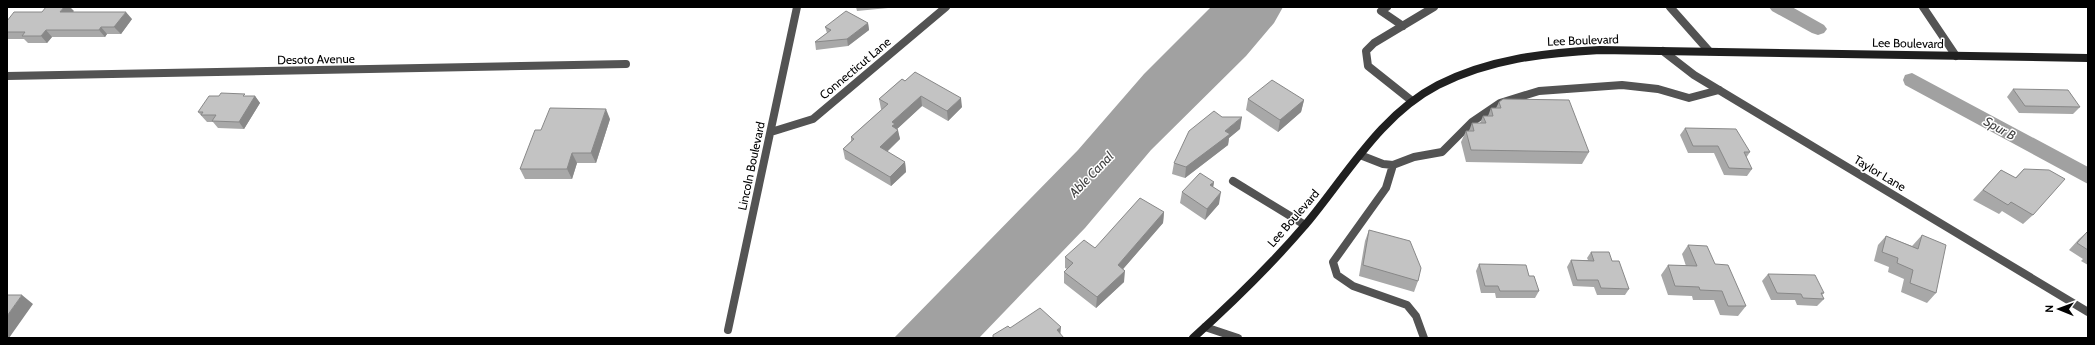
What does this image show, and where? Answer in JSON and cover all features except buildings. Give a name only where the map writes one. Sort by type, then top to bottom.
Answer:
[{"type":"main road","name":"Lee Boulevard","points":[[1194,338],[1259,274],[1305,225],[1360,155],[1392,118],[1412,101],[1439,84],[1479,67],[1516,58],[1570,51],[1708,51],[2088,58]]},
{"type":"street","name":"Lincoln Boulevard","points":[[728,330],[797,7]]},
{"type":"street","name":"Connecticut Lane","points":[[771,132],[813,119],[946,7]]},
{"type":"street","points":[[1387,7],[1381,11],[1403,26]]},
{"type":"street","points":[[1412,101],[1381,78],[1368,66],[1366,51],[1374,43],[1434,7]]},
{"type":"street","points":[[1670,7],[1708,51]]},
{"type":"street","points":[[1923,7],[1956,56]]},
{"type":"street","name":"Taylor Lane","points":[[1663,51],[1694,75],[2088,312]]},
{"type":"street","name":"Desoto Avenue","points":[[7,76],[626,64]]},
{"type":"street","points":[[1360,155],[1383,164],[1393,165],[1414,157],[1442,152],[1472,122],[1500,103],[1525,94],[1575,87],[1622,85],[1658,89],[1689,98],[1720,90]]},
{"type":"street","points":[[1393,165],[1386,188],[1333,262],[1337,275],[1353,286],[1407,305],[1416,316],[1424,338]]},
{"type":"street","points":[[1233,181],[1305,225]]},
{"type":"street","points":[[1205,328],[1238,338]]},
{"type":"water","name":"Able Canal","points":[[1211,7],[1283,7],[1274,23],[1246,56],[1151,150],[1085,228],[979,338],[894,338],[1078,150],[1144,74]]},
{"type":"waterway","name":"Spur B","points":[[1778,7],[1818,29]]},
{"type":"waterway","name":"Spur B","points":[[1912,80],[2088,176]]}]
